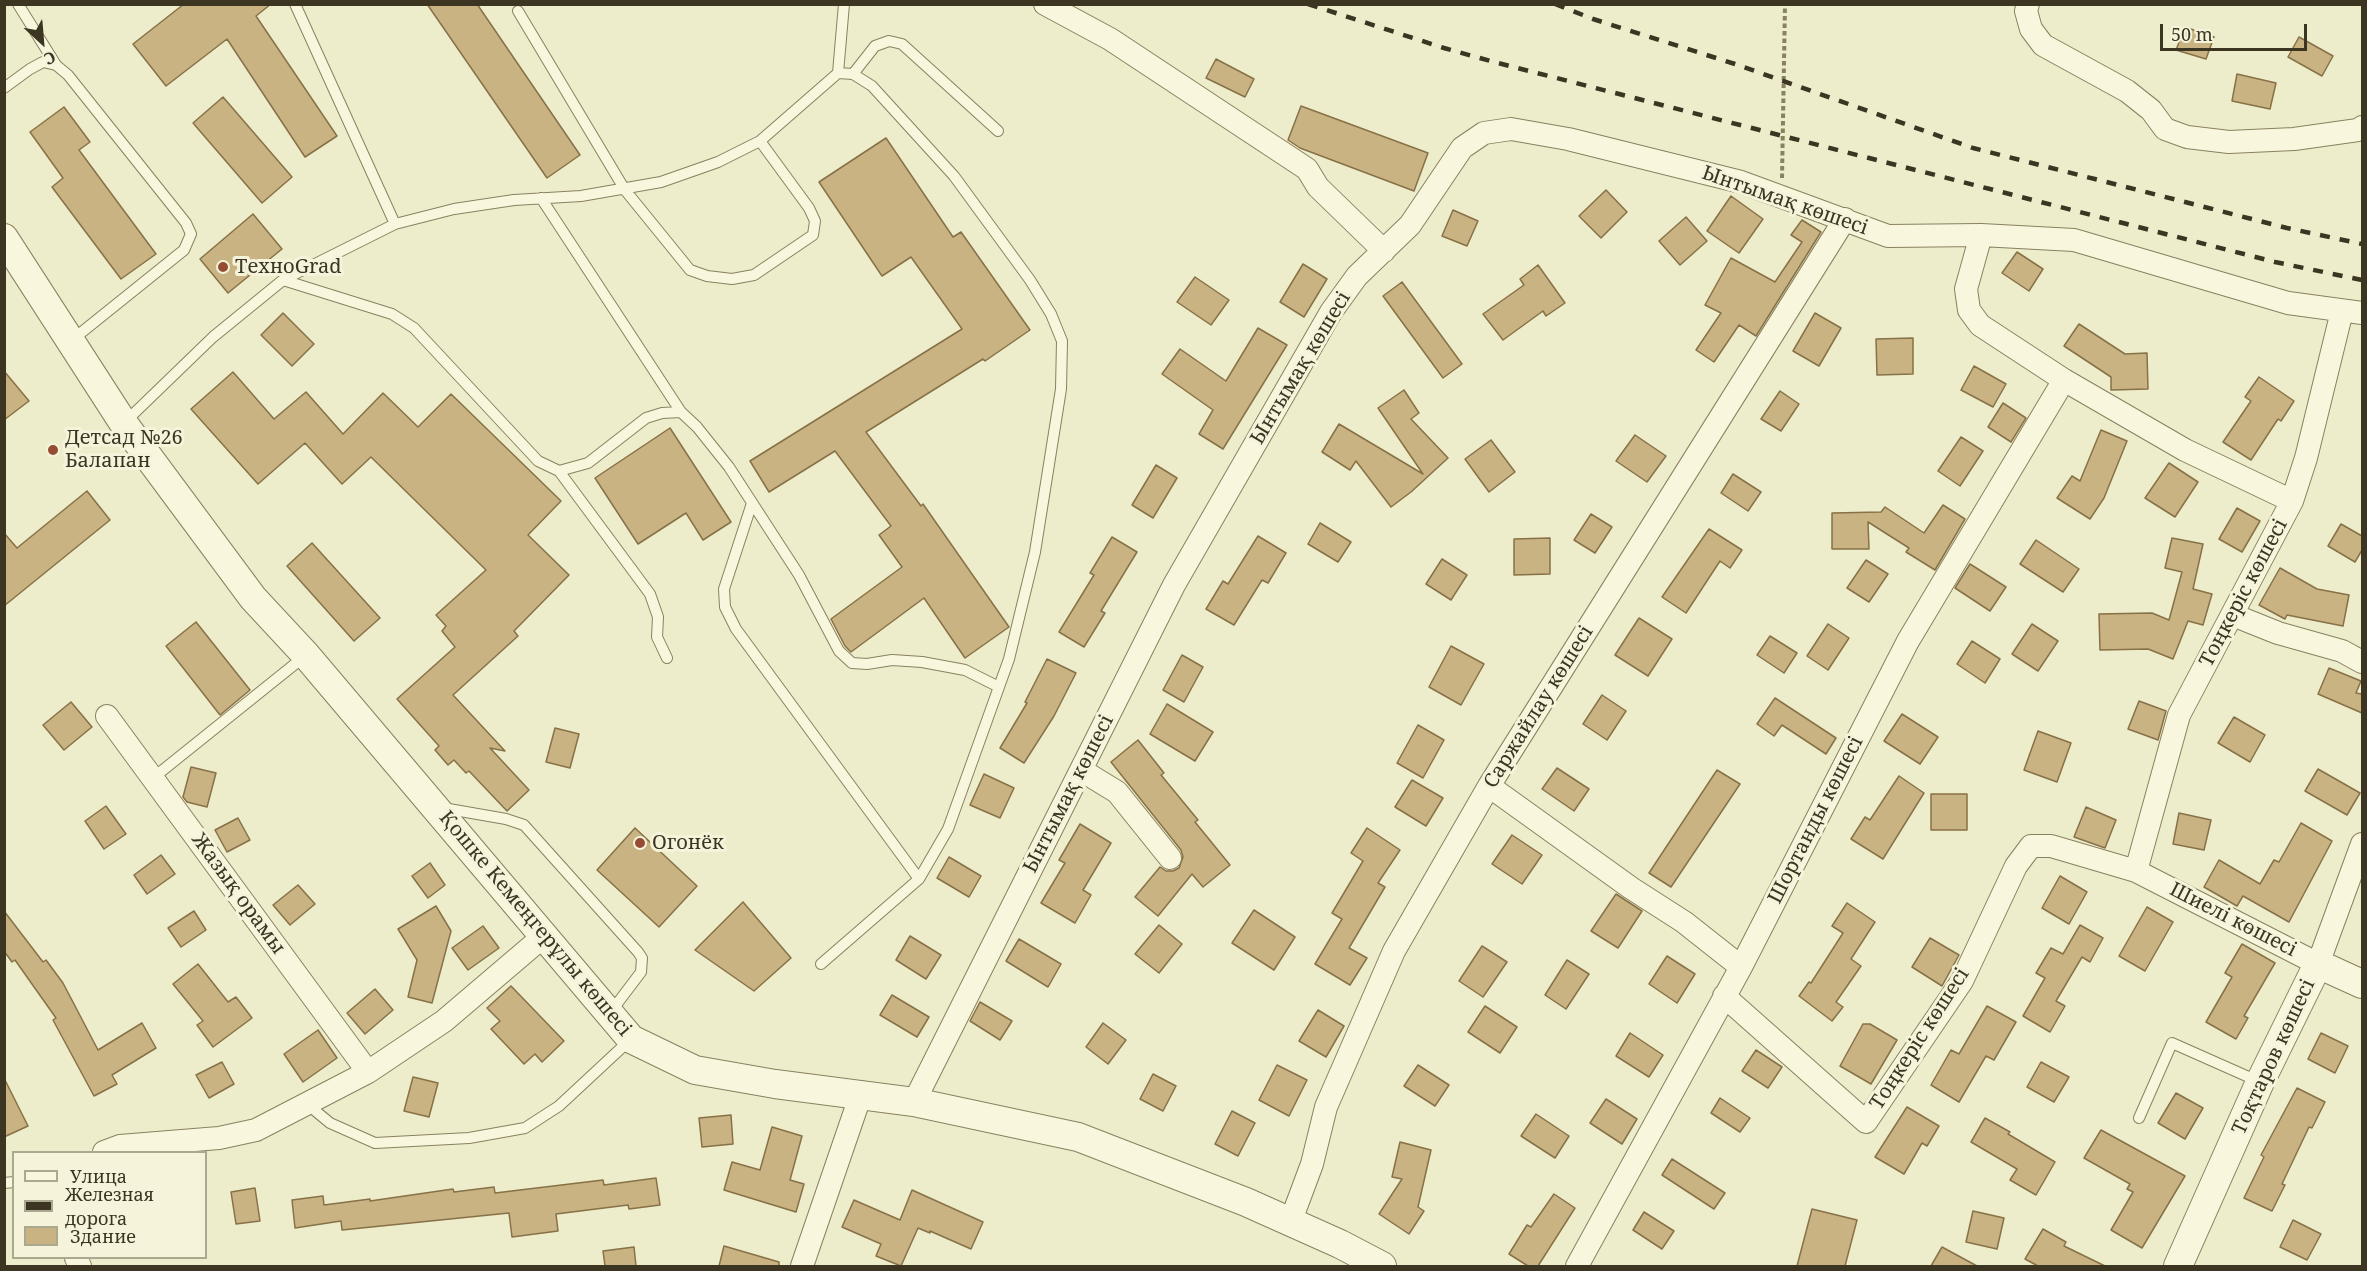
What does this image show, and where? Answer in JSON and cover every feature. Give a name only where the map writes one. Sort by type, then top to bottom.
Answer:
[{"type":"street","points":[[1044,4],[1110,39],[1307,169],[1318,188],[1384,251]]},
{"type":"street","points":[[2028,4],[2026,11],[2031,29],[2043,45],[2127,92],[2151,110],[2165,129],[2187,137],[2229,142],[2294,139],[2358,130],[2362,127]]},
{"type":"street","name":"Ынтымақ көшесі","points":[[914,1102],[1174,585],[1331,312],[1357,276],[1410,225],[1462,148],[1484,133],[1511,129],[1568,139],[1730,179],[1888,236],[1981,235],[2074,240],[2288,303],[2353,312]]},
{"type":"street","name":"Саржайлау көшесі","points":[[1290,1222],[1312,1164],[1326,1107],[1394,951],[1489,786],[1845,219]]},
{"type":"street","points":[[1981,235],[1966,289],[1969,310],[1980,325],[2064,380],[2185,450],[2292,501]]},
{"type":"street","name":"Қошке Кемеңгерұлы көшесі","points":[[4,238],[72,340],[124,424],[253,598],[306,655],[631,1038],[695,1070],[914,1102],[1078,1137],[1246,1202],[1340,1244],[1382,1266]]},
{"type":"street","name":"Тоңкерiс көшесі","points":[[2136,871],[2179,716],[2292,501],[2353,312]]},
{"type":"street","name":"Шортанды көшесі","points":[[1577,1266],[1741,967],[1908,641],[2064,380]]},
{"type":"street","points":[[2233,615],[2278,633],[2342,651],[2362,662]]},
{"type":"street","name":"Жазық орамы","points":[[107,716],[368,1072]]},
{"type":"street","points":[[1081,770],[1118,792],[1170,858]]},
{"type":"street","points":[[1489,786],[1631,888],[1684,922],[1741,967]]},
{"type":"street","name":"Тоқтаров көшесі","points":[[2178,1266],[2260,1082],[2318,964],[2362,844]]},
{"type":"street","name":"Тоңкерiс көшесі","points":[[1725,996],[1866,1122],[1962,981],[2016,866],[2031,846],[2051,846]]},
{"type":"street","name":"Шиелі көшесі","points":[[2051,846],[2136,871],[2362,984]]},
{"type":"street","points":[[107,1151],[120,1146],[219,1138],[256,1130],[368,1072],[444,1021],[545,935]]},
{"type":"street","points":[[802,1266],[861,1094]]},
{"type":"lane","points":[[18,4],[56,65],[75,85],[178,214],[191,234],[184,250],[72,340]]},
{"type":"lane","points":[[295,4],[395,224]]},
{"type":"lane","points":[[838,74],[844,4]]},
{"type":"lane","points":[[518,11],[625,190],[690,270],[707,276],[732,279],[754,275],[813,235],[815,221],[809,208],[760,141]]},
{"type":"lane","points":[[853,74],[875,46],[889,41],[902,44],[998,131]]},
{"type":"lane","points":[[4,88],[30,69],[43,63],[56,65]]},
{"type":"lane","points":[[124,424],[213,337],[283,280],[395,224],[454,209],[514,200],[581,196],[661,182],[718,162],[760,141],[838,74],[853,74],[872,86],[954,176],[1030,280],[1051,314],[1062,341],[1061,389],[1035,552],[1009,659],[948,829],[919,879],[821,964]]},
{"type":"lane","points":[[542,198],[681,412],[697,427],[729,467],[799,575],[839,651],[852,663],[867,664],[892,660],[922,662],[965,670],[999,687]]},
{"type":"lane","points":[[283,280],[392,314],[414,328],[538,461],[559,471],[650,594],[658,617],[657,637],[667,658]]},
{"type":"lane","points":[[559,471],[588,463],[646,418],[662,412],[681,412]]},
{"type":"lane","points":[[752,503],[724,589],[725,607],[736,628],[919,879]]},
{"type":"lane","points":[[153,778],[306,655]]},
{"type":"lane","points":[[435,806],[506,819],[524,825],[638,952],[642,958],[640,972],[610,1014]]},
{"type":"lane","points":[[307,1104],[330,1123],[375,1143],[470,1138],[525,1128],[559,1106],[631,1038]]},
{"type":"lane","points":[[2139,1118],[2172,1043],[2260,1082]]},
{"type":"path","points":[[1780,198],[1785,119],[1785,4]]},
{"type":"building","points":[[184,4],[271,4],[256,16],[337,136],[305,157],[227,39],[166,86],[133,44]]},
{"type":"building","points":[[427,4],[477,4],[580,155],[547,178]]},
{"type":"building","points":[[2185,27],[2214,37],[2206,59],[2176,50]]},
{"type":"building","points":[[2299,37],[2333,56],[2322,76],[2288,57]]},
{"type":"building","points":[[1216,59],[1254,79],[1245,97],[1206,78]]},
{"type":"building","points":[[2237,74],[2276,83],[2270,109],[2232,101]]},
{"type":"building","points":[[223,97],[292,177],[262,203],[193,123]]},
{"type":"building","points":[[1301,106],[1428,153],[1414,191],[1300,148],[1288,140]]},
{"type":"building","points":[[64,107],[90,142],[79,150],[156,254],[121,279],[52,187],[63,178],[30,132]]},
{"type":"building","points":[[886,138],[953,237],[961,232],[1030,330],[985,361],[983,359],[866,432],[921,506],[923,504],[1009,627],[965,658],[924,598],[851,652],[845,646],[831,619],[902,567],[879,535],[891,526],[835,451],[769,492],[750,461],[962,329],[911,257],[882,276],[819,182]]},
{"type":"building","points":[[1606,190],[1627,212],[1601,238],[1579,216]]},
{"type":"building","points":[[1731,196],[1763,219],[1739,253],[1707,231]]},
{"type":"building","points":[[1453,210],[1478,221],[1467,246],[1442,236]]},
{"type":"building","points":[[253,214],[282,249],[228,293],[200,259]]},
{"type":"building","points":[[1686,217],[1707,241],[1680,265],[1659,241]]},
{"type":"building","points":[[1802,220],[1821,232],[1756,336],[1739,325],[1714,362],[1696,350],[1721,313],[1705,305],[1731,258],[1775,282],[1802,242],[1791,235]]},
{"type":"building","points":[[2017,252],[2043,269],[2029,291],[2002,273]]},
{"type":"building","points":[[1303,264],[1327,279],[1304,317],[1280,302]]},
{"type":"building","points":[[1538,265],[1565,303],[1546,316],[1543,311],[1503,340],[1483,314],[1524,285],[1520,279]]},
{"type":"building","points":[[1195,277],[1229,300],[1211,325],[1177,302]]},
{"type":"building","points":[[1402,282],[1462,364],[1443,378],[1383,296]]},
{"type":"building","points":[[283,313],[314,344],[292,366],[261,335]]},
{"type":"building","points":[[1815,313],[1841,328],[1819,366],[1793,351]]},
{"type":"building","points":[[2079,324],[2125,354],[2147,353],[2148,389],[2111,390],[2111,377],[2064,346]]},
{"type":"building","points":[[1258,328],[1287,345],[1223,449],[1199,434],[1213,410],[1162,374],[1180,349],[1226,381]]},
{"type":"building","points":[[1913,338],[1913,374],[1877,375],[1876,339]]},
{"type":"building","points":[[1974,366],[2006,384],[1993,407],[1961,390]]},
{"type":"building","points":[[4,371],[29,401],[4,420]]},
{"type":"building","points":[[233,372],[274,419],[306,392],[343,434],[383,393],[418,427],[451,394],[561,501],[528,535],[569,575],[514,631],[518,636],[453,695],[505,751],[490,748],[529,790],[507,811],[469,771],[466,773],[454,760],[448,765],[435,750],[439,746],[397,699],[455,647],[442,631],[446,626],[436,615],[486,570],[371,457],[342,484],[305,443],[258,484],[191,409]]},
{"type":"building","points":[[2259,377],[2294,401],[2281,421],[2278,419],[2251,460],[2223,442],[2251,401],[2245,397]]},
{"type":"building","points":[[1404,390],[1419,413],[1411,419],[1448,458],[1391,507],[1356,461],[1350,470],[1322,452],[1339,424],[1423,474],[1378,408]]},
{"type":"building","points":[[1780,391],[1799,404],[1781,431],[1761,419]]},
{"type":"building","points":[[2003,403],[2026,418],[2011,442],[1988,427]]},
{"type":"building","points":[[670,428],[731,522],[703,540],[686,513],[638,544],[595,478]]},
{"type":"building","points":[[2101,430],[2127,441],[2104,498],[2090,519],[2057,498],[2072,476],[2080,481]]},
{"type":"building","points":[[1635,435],[1666,456],[1647,482],[1616,461]]},
{"type":"building","points":[[1961,437],[1983,451],[1960,486],[1938,471]]},
{"type":"building","points":[[1491,440],[1515,472],[1489,492],[1465,459]]},
{"type":"building","points":[[2169,463],[2198,482],[2175,517],[2145,498]]},
{"type":"building","points":[[1156,465],[1177,478],[1153,518],[1132,505]]},
{"type":"building","points":[[1733,474],[1761,492],[1748,511],[1721,493]]},
{"type":"building","points":[[87,491],[110,520],[4,606],[4,533],[17,548]]},
{"type":"building","points":[[1943,505],[1965,519],[1935,570],[1906,552],[1909,548],[1868,522],[1869,549],[1832,549],[1832,513],[1881,512],[1885,507],[1924,533]]},
{"type":"building","points":[[2237,508],[2260,521],[2242,552],[2219,539]]},
{"type":"building","points":[[1591,514],[1612,527],[1595,553],[1574,540]]},
{"type":"building","points":[[1320,523],[1351,542],[1338,562],[1308,544]]},
{"type":"building","points":[[2341,524],[2362,536],[2362,550],[2355,562],[2328,546]]},
{"type":"building","points":[[1709,529],[1742,550],[1730,568],[1720,561],[1686,613],[1662,597]]},
{"type":"building","points":[[1258,536],[1286,553],[1268,583],[1262,580],[1234,625],[1206,609],[1223,581],[1228,584]]},
{"type":"building","points":[[1112,537],[1137,552],[1101,611],[1105,613],[1084,647],[1059,632],[1094,575],[1090,573]]},
{"type":"building","points":[[1550,538],[1550,574],[1514,575],[1514,539]]},
{"type":"building","points":[[2172,538],[2203,544],[2193,589],[2212,594],[2203,625],[2188,621],[2173,659],[2148,649],[2100,650],[2099,614],[2152,613],[2169,620],[2182,572],[2165,568]]},
{"type":"building","points":[[2036,540],[2079,569],[2063,592],[2020,564]]},
{"type":"building","points":[[312,543],[380,618],[354,641],[287,566]]},
{"type":"building","points":[[1442,559],[1467,575],[1451,600],[1426,584]]},
{"type":"building","points":[[1866,560],[1888,574],[1869,602],[1847,588]]},
{"type":"building","points":[[1970,564],[2006,587],[1990,611],[1955,588]]},
{"type":"building","points":[[2280,568],[2317,589],[2349,595],[2343,626],[2287,615],[2285,619],[2259,605]]},
{"type":"building","points":[[1639,618],[1672,639],[1648,676],[1615,655]]},
{"type":"building","points":[[196,622],[250,690],[220,715],[166,646]]},
{"type":"building","points":[[1828,624],[1849,638],[1828,670],[1807,656]]},
{"type":"building","points":[[2032,624],[2058,641],[2038,671],[2012,654]]},
{"type":"building","points":[[1770,636],[1797,653],[1784,673],[1757,655]]},
{"type":"building","points":[[1972,641],[2000,659],[1985,683],[1957,664]]},
{"type":"building","points":[[1451,646],[1484,664],[1461,705],[1429,687]]},
{"type":"building","points":[[1182,655],[1203,667],[1184,702],[1163,690]]},
{"type":"building","points":[[1047,659],[1076,673],[1054,716],[1024,763],[1000,748],[1027,703],[1025,702]]},
{"type":"building","points":[[2329,668],[2361,681],[2356,693],[2362,694],[2362,713],[2318,694]]},
{"type":"building","points":[[1602,695],[1626,711],[1607,740],[1583,724]]},
{"type":"building","points":[[1775,698],[1836,738],[1826,754],[1782,725],[1774,736],[1757,724]]},
{"type":"building","points":[[2139,701],[2166,711],[2158,740],[2128,729]]},
{"type":"building","points":[[71,702],[92,727],[64,750],[43,725]]},
{"type":"building","points":[[1167,704],[1213,732],[1195,761],[1150,734]]},
{"type":"building","points":[[1902,714],[1938,737],[1920,764],[1884,741]]},
{"type":"building","points":[[2234,717],[2265,735],[2250,762],[2218,743]]},
{"type":"building","points":[[1418,725],[1444,740],[1423,778],[1397,763]]},
{"type":"building","points":[[555,728],[579,734],[570,768],[546,762]]},
{"type":"building","points":[[2038,731],[2071,743],[2057,782],[2024,770]]},
{"type":"building","points":[[1138,740],[1164,773],[1161,775],[1198,820],[1195,822],[1230,865],[1203,887],[1192,874],[1158,916],[1135,897],[1160,867],[1166,871],[1173,871],[1179,868],[1183,857],[1181,850],[1111,762]]},
{"type":"building","points":[[191,767],[216,773],[207,807],[187,802],[183,797]]},
{"type":"building","points":[[1557,768],[1589,789],[1574,811],[1542,789]]},
{"type":"building","points":[[2318,769],[2360,793],[2347,815],[2305,791]]},
{"type":"building","points":[[1717,770],[1740,784],[1671,887],[1649,873]]},
{"type":"building","points":[[984,774],[1014,788],[1000,818],[970,805]]},
{"type":"building","points":[[1899,776],[1924,793],[1883,859],[1851,839],[1865,817],[1870,820]]},
{"type":"building","points":[[1412,780],[1443,798],[1426,826],[1395,807]]},
{"type":"building","points":[[1931,794],[1967,794],[1967,830],[1931,830]]},
{"type":"building","points":[[106,806],[126,834],[104,849],[85,821]]},
{"type":"building","points":[[2086,807],[2116,820],[2105,848],[2074,837]]},
{"type":"building","points":[[2179,813],[2211,820],[2204,850],[2173,844]]},
{"type":"building","points":[[238,818],[250,840],[227,852],[215,830]]},
{"type":"building","points":[[2301,823],[2332,841],[2289,922],[2243,896],[2237,906],[2204,887],[2219,860],[2260,884],[2274,860],[2279,862]]},
{"type":"building","points":[[1080,824],[1111,843],[1083,890],[1091,895],[1075,923],[1041,903],[1065,863],[1059,860]]},
{"type":"building","points":[[635,828],[697,886],[659,927],[597,870]]},
{"type":"building","points":[[1367,828],[1400,850],[1378,883],[1385,887],[1349,948],[1367,958],[1350,985],[1315,964],[1342,919],[1332,913],[1363,861],[1351,853]]},
{"type":"building","points":[[1512,835],[1542,855],[1522,884],[1492,864]]},
{"type":"building","points":[[161,855],[175,874],[147,894],[134,875]]},
{"type":"building","points":[[949,857],[981,876],[969,897],[937,878]]},
{"type":"building","points":[[430,863],[445,885],[428,898],[412,876]]},
{"type":"building","points":[[2060,876],[2087,892],[2069,924],[2042,908]]},
{"type":"building","points":[[298,885],[315,904],[290,925],[273,905]]},
{"type":"building","points":[[1616,894],[1642,911],[1618,948],[1591,931]]},
{"type":"building","points":[[743,902],[791,958],[754,991],[695,950]]},
{"type":"building","points":[[1847,903],[1875,922],[1851,959],[1861,966],[1836,1002],[1843,1007],[1832,1021],[1799,996],[1809,982],[1811,983],[1843,933],[1832,926]]},
{"type":"building","points":[[436,906],[451,931],[432,1003],[408,997],[417,960],[398,929]]},
{"type":"building","points":[[2147,907],[2173,922],[2145,971],[2119,956]]},
{"type":"building","points":[[1254,910],[1295,937],[1274,970],[1232,943]]},
{"type":"building","points":[[4,911],[43,962],[46,960],[63,983],[98,1050],[142,1023],[156,1048],[112,1075],[117,1084],[94,1096],[53,1020],[56,1018],[15,960],[12,962],[4,951]]},
{"type":"building","points":[[194,911],[206,930],[181,947],[168,928]]},
{"type":"building","points":[[1159,925],[1182,944],[1159,973],[1135,954]]},
{"type":"building","points":[[2080,925],[2103,938],[2090,962],[2082,957],[2056,1001],[2065,1006],[2050,1032],[2023,1016],[2045,978],[2036,973],[2051,948],[2063,954]]},
{"type":"building","points":[[483,926],[499,948],[468,970],[452,948]]},
{"type":"building","points":[[910,936],[941,955],[926,979],[896,960]]},
{"type":"building","points":[[1930,938],[1959,955],[1942,986],[1912,967]]},
{"type":"building","points":[[1019,939],[1061,964],[1048,987],[1006,961]]},
{"type":"building","points":[[2242,944],[2275,963],[2244,1016],[2248,1018],[2236,1039],[2206,1022],[2232,977],[2225,973]]},
{"type":"building","points":[[1482,946],[1507,962],[1483,997],[1459,981]]},
{"type":"building","points":[[1667,956],[1695,974],[1677,1003],[1649,984]]},
{"type":"building","points":[[1567,960],[1589,974],[1566,1009],[1545,995]]},
{"type":"building","points":[[198,964],[228,1002],[236,997],[252,1018],[213,1047],[197,1025],[203,1021],[173,984]]},
{"type":"building","points":[[511,986],[564,1041],[542,1062],[535,1054],[524,1064],[491,1029],[500,1021],[487,1008]]},
{"type":"building","points":[[375,989],[393,1010],[365,1034],[347,1013]]},
{"type":"building","points":[[892,995],[929,1017],[917,1037],[880,1015]]},
{"type":"building","points":[[980,1002],[1012,1021],[1000,1040],[970,1021]]},
{"type":"building","points":[[1485,1006],[1517,1027],[1500,1053],[1468,1032]]},
{"type":"building","points":[[1987,1006],[2016,1022],[1994,1060],[1986,1056],[1959,1102],[1931,1085],[1951,1050],[1959,1054]]},
{"type":"building","points":[[1318,1010],[1344,1026],[1326,1057],[1299,1041]]},
{"type":"building","points":[[1103,1023],[1126,1040],[1108,1064],[1086,1047]]},
{"type":"building","points":[[1863,1024],[1870,1024],[1897,1040],[1871,1084],[1840,1066]]},
{"type":"building","points":[[318,1030],[337,1058],[303,1082],[284,1054]]},
{"type":"building","points":[[1630,1033],[1663,1055],[1649,1077],[1616,1056]]},
{"type":"building","points":[[2321,1033],[2348,1046],[2335,1073],[2308,1059]]},
{"type":"building","points":[[1756,1050],[1782,1067],[1768,1088],[1742,1071]]},
{"type":"building","points":[[222,1062],[234,1084],[209,1098],[196,1075]]},
{"type":"building","points":[[2041,1062],[2069,1077],[2054,1102],[2027,1087]]},
{"type":"building","points":[[1277,1065],[1307,1080],[1289,1116],[1259,1100]]},
{"type":"building","points":[[1418,1065],[1449,1085],[1435,1106],[1404,1086]]},
{"type":"building","points":[[1153,1074],[1176,1086],[1163,1111],[1140,1099]]},
{"type":"building","points":[[413,1077],[438,1083],[429,1117],[404,1111]]},
{"type":"building","points":[[4,1078],[28,1126],[4,1137]]},
{"type":"building","points":[[2297,1088],[2325,1102],[2312,1128],[2309,1127],[2272,1211],[2244,1198],[2264,1157],[2261,1155]]},
{"type":"building","points":[[2176,1093],[2203,1108],[2185,1139],[2158,1123]]},
{"type":"building","points":[[1720,1098],[1750,1118],[1740,1132],[1711,1113]]},
{"type":"building","points":[[1606,1099],[1637,1119],[1622,1144],[1590,1123]]},
{"type":"building","points":[[1907,1107],[1939,1126],[1927,1146],[1922,1143],[1904,1174],[1875,1157]]},
{"type":"building","points":[[1232,1111],[1255,1123],[1238,1156],[1215,1144]]},
{"type":"building","points":[[1536,1114],[1569,1136],[1555,1158],[1521,1136]]},
{"type":"building","points":[[731,1115],[733,1144],[702,1147],[699,1118]]},
{"type":"building","points":[[1985,1118],[2055,1162],[2036,1195],[2010,1180],[2017,1169],[1971,1142]]},
{"type":"building","points":[[772,1127],[802,1136],[790,1180],[804,1184],[796,1212],[724,1190],[732,1162],[760,1170]]},
{"type":"building","points":[[2101,1130],[2185,1176],[2142,1248],[2111,1230],[2133,1192],[2127,1189],[2130,1184],[2084,1158]]},
{"type":"building","points":[[1400,1142],[1431,1150],[1418,1207],[1424,1211],[1409,1234],[1379,1214],[1402,1179],[1392,1177]]},
{"type":"building","points":[[1672,1159],[1725,1193],[1714,1209],[1662,1175]]},
{"type":"building","points":[[656,1178],[660,1205],[629,1209],[628,1205],[556,1214],[558,1231],[512,1237],[509,1213],[342,1230],[341,1221],[295,1228],[292,1200],[323,1196],[324,1205],[453,1189],[454,1192],[494,1187],[495,1193],[603,1180],[604,1185]]},
{"type":"building","points":[[255,1188],[260,1221],[236,1224],[231,1192]]},
{"type":"building","points":[[912,1190],[983,1222],[971,1249],[918,1228],[901,1266],[876,1256],[881,1244],[842,1227],[854,1200],[900,1220]]},
{"type":"building","points":[[1554,1194],[1575,1208],[1538,1266],[1528,1266],[1509,1254],[1527,1225],[1531,1227]]},
{"type":"building","points":[[1812,1209],[1857,1220],[1845,1266],[1797,1266]]},
{"type":"building","points":[[1973,1211],[2004,1218],[1997,1249],[1966,1242]]},
{"type":"building","points":[[1644,1212],[1674,1231],[1662,1249],[1633,1230]]},
{"type":"building","points":[[2293,1220],[2321,1234],[2307,1260],[2280,1247]]},
{"type":"building","points":[[2043,1229],[2066,1242],[2064,1246],[2105,1266],[2038,1266],[2025,1259]]},
{"type":"building","points":[[724,1246],[779,1262],[779,1266],[719,1266]]},
{"type":"building","points":[[634,1247],[636,1266],[605,1266],[603,1251]]},
{"type":"building","points":[[1942,1247],[1977,1266],[1931,1266]]},
{"type":"railway","points":[[1308,4],[1494,62],[2275,262],[2362,280]]},
{"type":"railway","points":[[1555,4],[1593,19],[1735,64],[1973,148],[2287,228],[2362,244]]},
{"type":"place","name":"ТехноGrad","points":[[223,267]]},
{"type":"place","name":"Детсад №26 Балапан","points":[[53,450]]},
{"type":"place","name":"Огонёк","points":[[640,843]]}]
